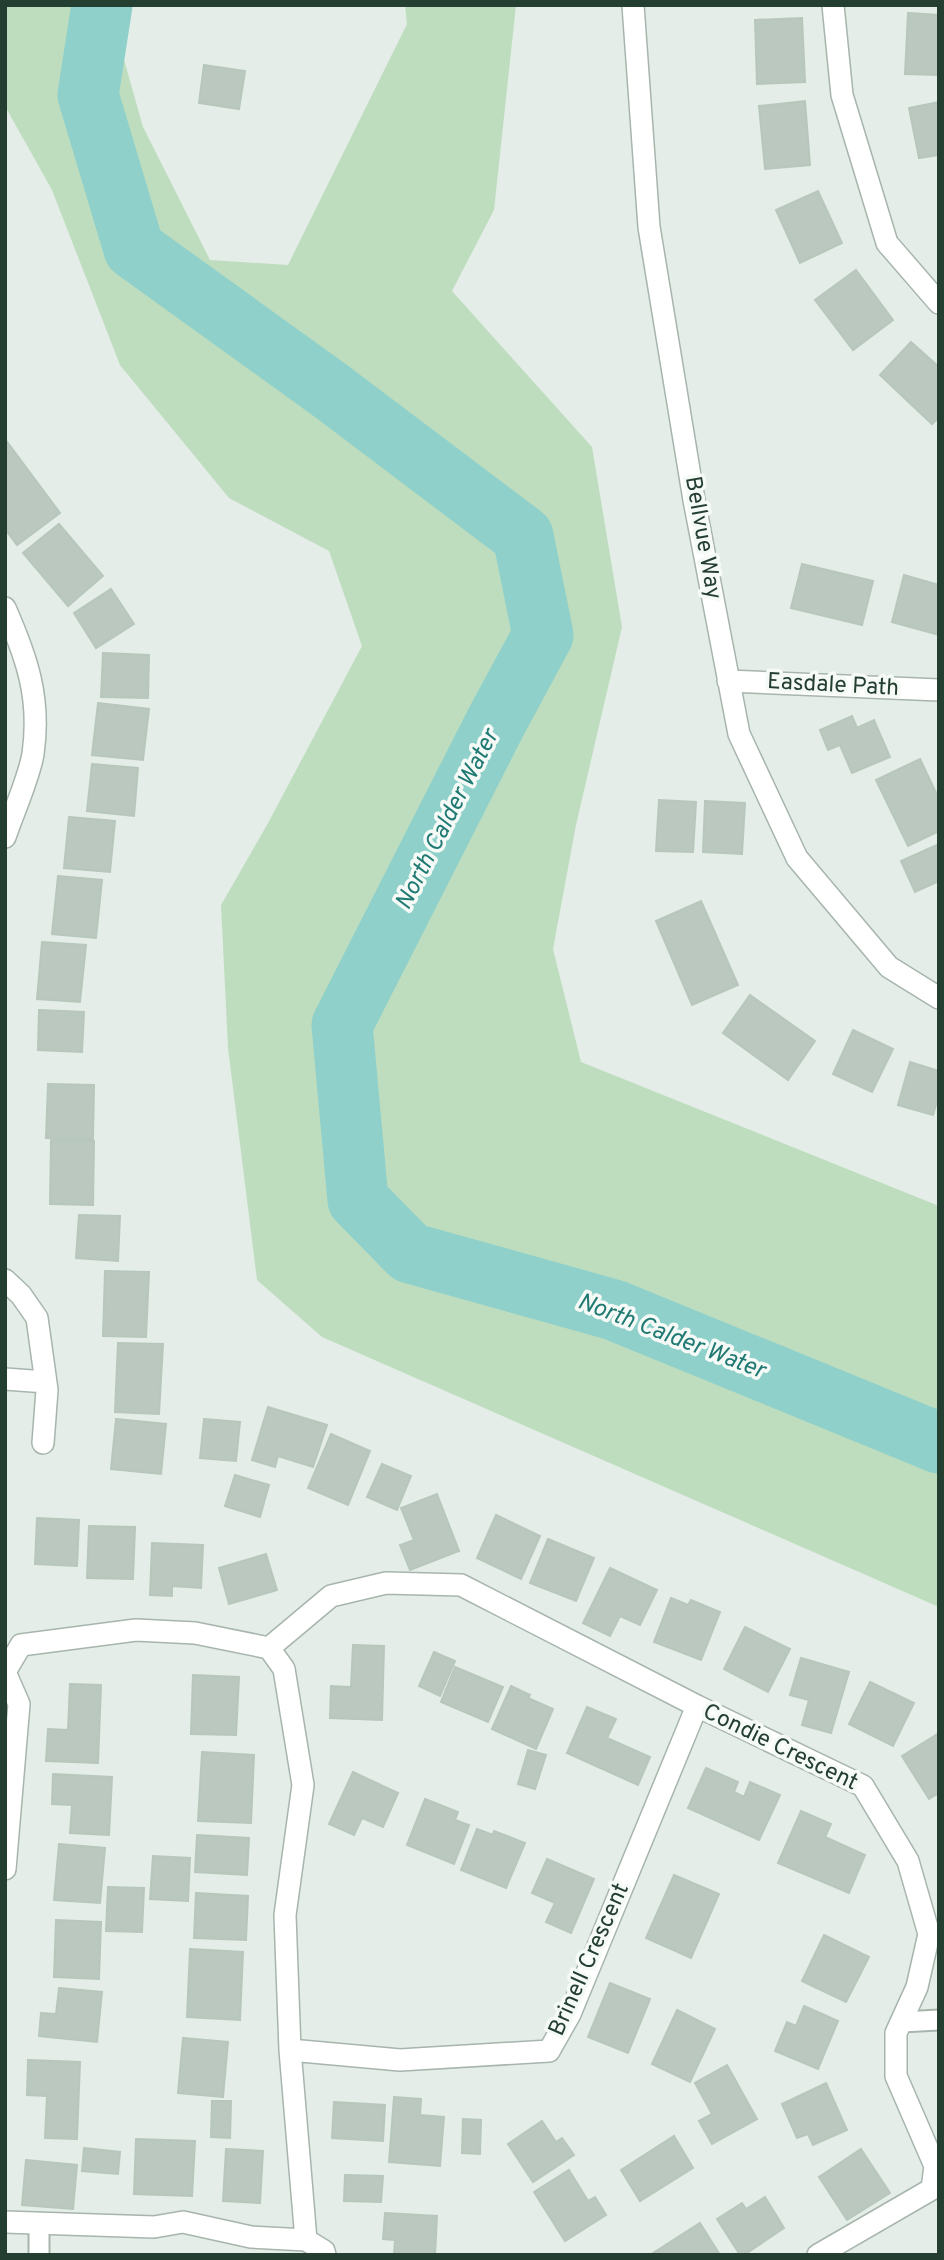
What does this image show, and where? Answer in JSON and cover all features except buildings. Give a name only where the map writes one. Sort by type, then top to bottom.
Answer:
[{"type":"street","name":"Bellvue Way","points":[[633,5],[649,227],[694,500],[739,734],[797,858],[889,967],[939,998]]},
{"type":"street","points":[[833,5],[842,95],[887,243],[939,303]]},
{"type":"street","points":[[5,608],[24,652],[35,699],[32,756],[5,837]]},
{"type":"street","name":"Easdale Path","points":[[728,681],[939,690]]},
{"type":"street","points":[[5,1280],[21,1295],[37,1318],[46,1382],[43,1443]]},
{"type":"street","points":[[5,1379],[46,1382]]},
{"type":"street","name":"Condie Crescent","points":[[269,1648],[331,1596],[386,1583],[461,1585],[697,1706],[863,1786],[908,1861],[929,1934],[917,1987],[896,2033],[896,2076],[935,2166],[932,2189],[818,2255]]},
{"type":"street","points":[[5,1869],[19,1704],[5,1672],[21,1645],[136,1630],[195,1633],[269,1648],[284,1669],[303,1785],[285,1915],[290,2050],[306,2240]]},
{"type":"street","name":"Brinell Crescent","points":[[290,2050],[400,2060],[549,2051],[570,2014],[697,1706]]},
{"type":"street","points":[[5,2222],[154,2227],[183,2222],[251,2236],[306,2240],[324,2251],[325,2255]]},
{"type":"lane","points":[[901,2022],[939,2020]]},
{"type":"lane","points":[[39,2223],[39,2255]]},
{"type":"green space","points":[[5,5],[123,5],[121,49],[143,127],[210,260],[288,265],[407,24],[405,5],[516,5],[494,210],[452,291],[592,447],[622,627],[576,825],[553,949],[581,1062],[939,1206],[939,1607],[322,1337],[257,1280],[228,1048],[221,905],[267,825],[362,646],[329,551],[229,498],[120,365],[52,190],[5,106]]},
{"type":"waterway","name":"North Calder Water","points":[[102,5],[88,95],[134,249],[331,391],[523,536],[543,635],[342,1025],[358,1200],[410,1253],[614,1310],[939,1443]]}]
